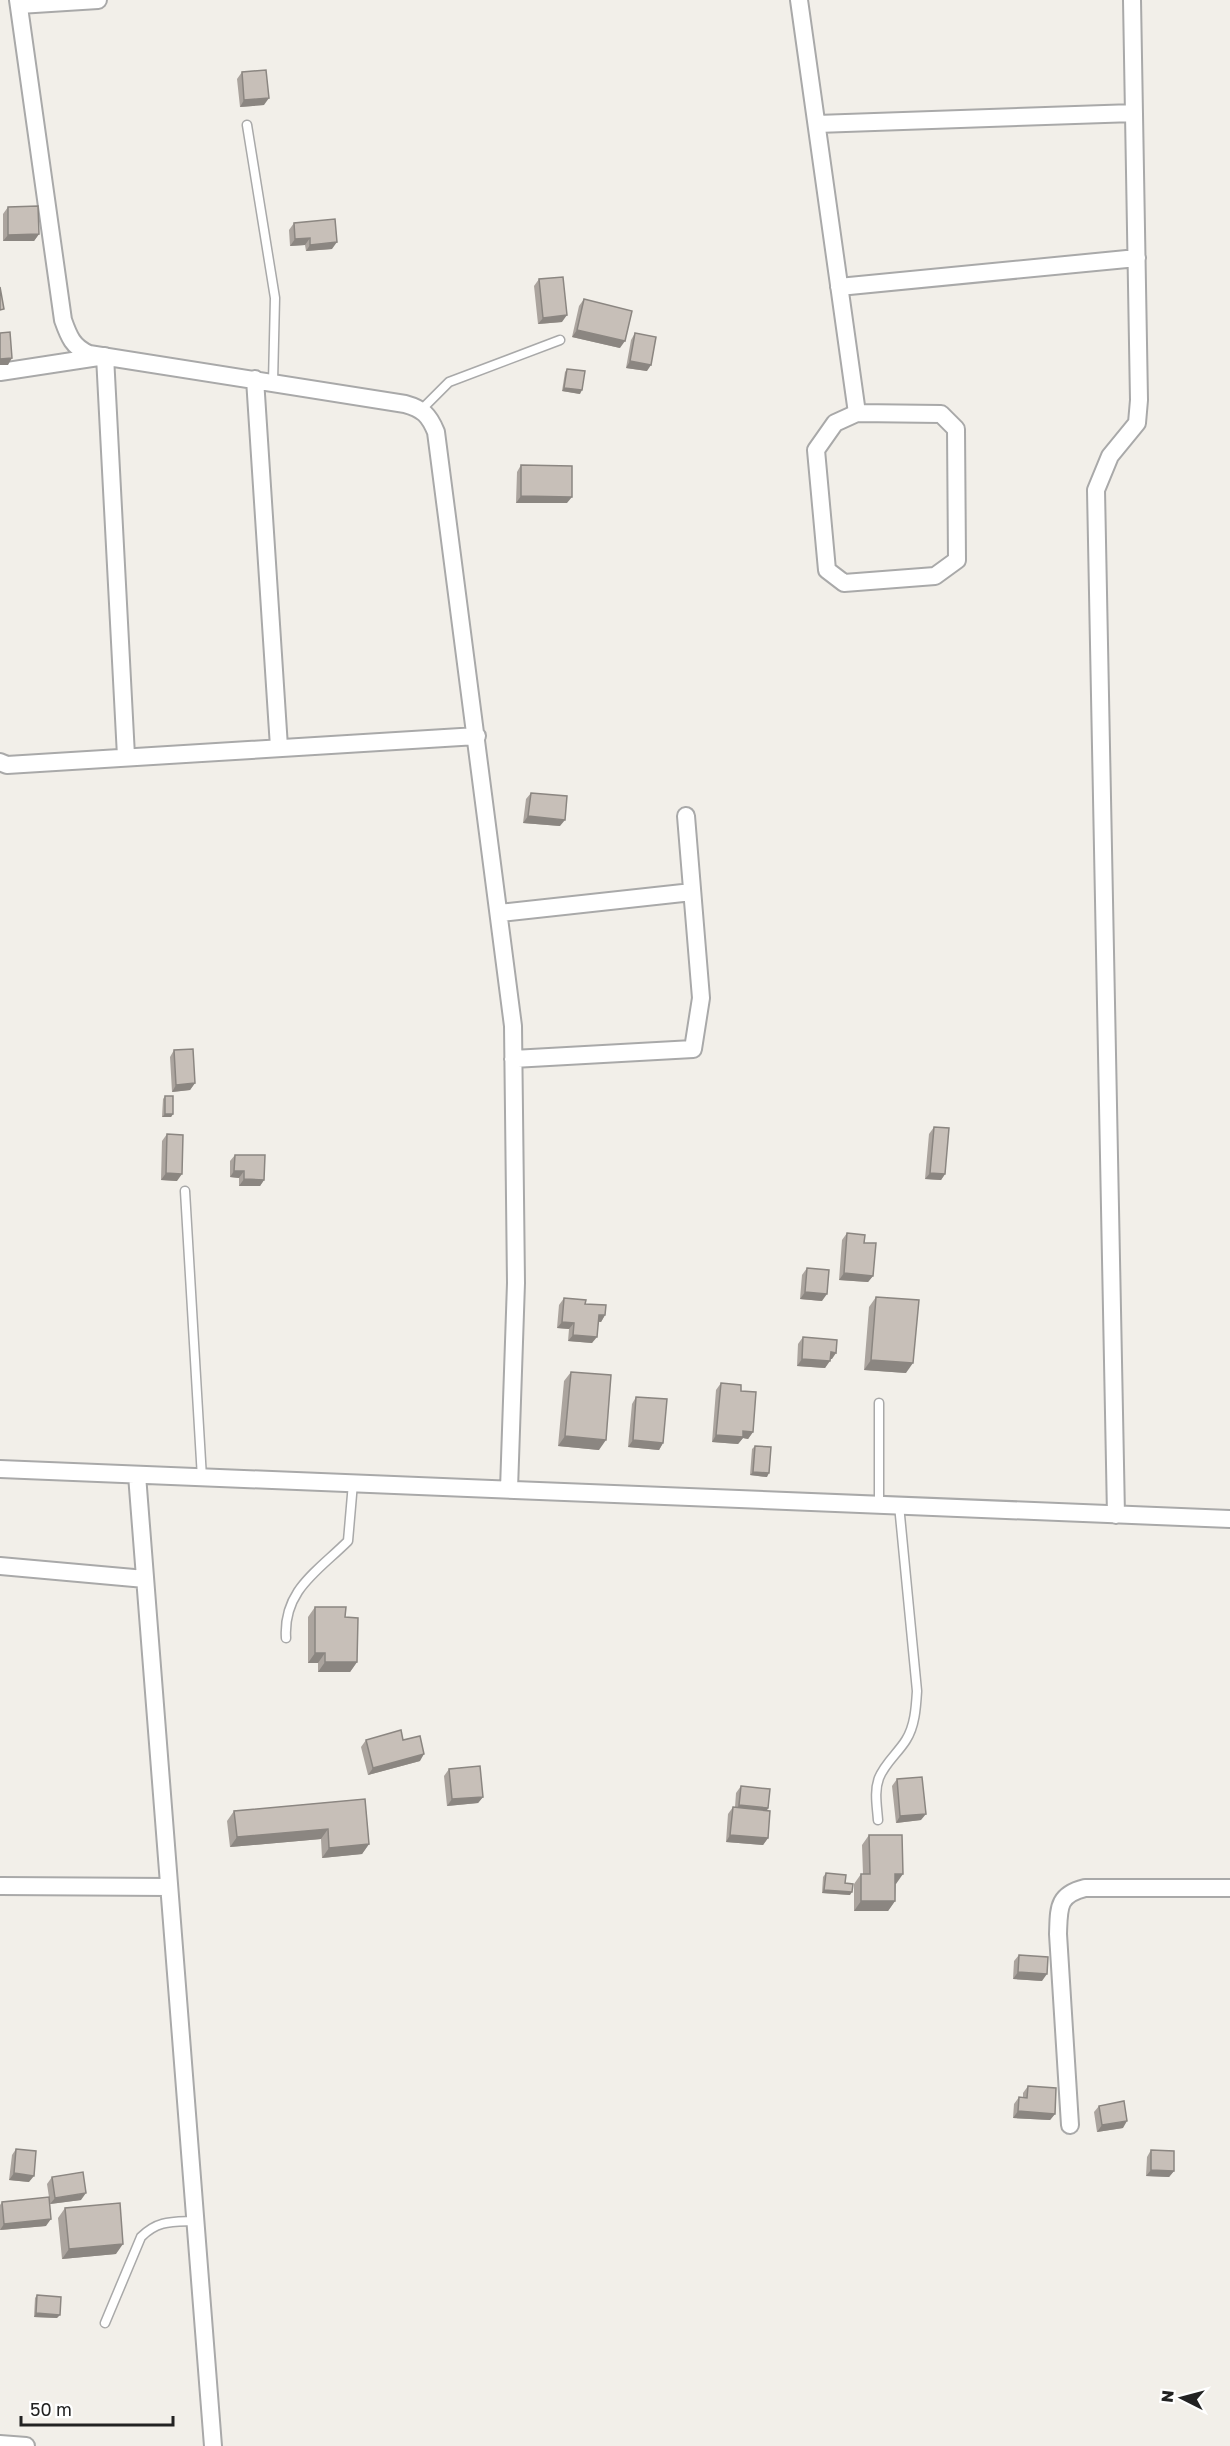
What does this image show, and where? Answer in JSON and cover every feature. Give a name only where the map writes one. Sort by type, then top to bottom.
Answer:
[{"type":"street","points":[[98,0],[19,2],[63,321],[70,339],[78,349],[89,354],[405,404],[422,409],[431,419],[436,432],[513,1026],[516,1283],[509,1489]]},
{"type":"street","points":[[800,0],[857,413]]},
{"type":"street","points":[[1116,1515],[1096,490],[1110,456],[1137,423],[1139,399],[1132,0]]},
{"type":"street","points":[[817,124],[1134,113]]},
{"type":"street","points":[[839,286],[1137,258]]},
{"type":"street","points":[[0,372],[105,356]]},
{"type":"street","points":[[105,356],[126,756]]},
{"type":"street","points":[[255,379],[279,747]]},
{"type":"street","points":[[857,413],[941,414],[956,429],[957,560],[935,576],[844,584],[827,570],[816,450],[835,423],[857,413]]},
{"type":"street","points":[[0,762],[7,765],[477,736]]},
{"type":"street","points":[[513,1059],[693,1049],[701,998],[686,816]]},
{"type":"street","points":[[500,912],[692,892]]},
{"type":"street","points":[[0,1469],[1230,1520]]},
{"type":"street","points":[[137,1475],[213,2446]]},
{"type":"street","points":[[0,1566],[145,1579]]},
{"type":"street","points":[[0,1886],[169,1887]]},
{"type":"street","points":[[1070,2125],[1058,1934],[1062,1899],[1071,1891],[1085,1888],[1230,1888]]},
{"type":"street","points":[[0,2445],[26,2446]]},
{"type":"lane","points":[[247,125],[275,298],[273,382]]},
{"type":"lane","points":[[422,409],[449,382],[560,340]]},
{"type":"lane","points":[[185,1191],[202,1478]]},
{"type":"lane","points":[[879,1403],[879,1505]]},
{"type":"lane","points":[[286,1638],[285,1622],[295,1595],[308,1577],[348,1541],[353,1483]]},
{"type":"lane","points":[[878,1820],[876,1793],[878,1780],[884,1768],[907,1739],[915,1710],[916,1691],[899,1505]]},
{"type":"lane","points":[[105,2323],[141,2237],[151,2227],[161,2223],[195,2221]]},
{"type":"building","points":[[266,70],[269,98],[244,100],[242,72]]},
{"type":"building","points":[[38,206],[39,234],[8,235],[8,207]]},
{"type":"building","points":[[335,219],[337,242],[310,245],[310,238],[295,239],[294,223]]},
{"type":"building","points":[[563,277],[567,315],[543,318],[539,279]]},
{"type":"building","points":[[0,287],[4,309],[0,310]]},
{"type":"building","points":[[584,299],[632,311],[625,341],[577,330]]},
{"type":"building","points":[[10,332],[12,358],[0,359],[0,333]]},
{"type":"building","points":[[635,333],[656,337],[651,365],[630,361]]},
{"type":"building","points":[[567,369],[585,371],[582,390],[564,388]]},
{"type":"building","points":[[521,465],[572,466],[572,497],[521,496]]},
{"type":"building","points":[[531,793],[567,796],[565,820],[528,816]]},
{"type":"building","points":[[193,1049],[195,1083],[176,1085],[174,1050]]},
{"type":"building","points":[[165,1096],[173,1096],[173,1114],[165,1114]]},
{"type":"building","points":[[934,1127],[949,1128],[945,1174],[930,1173]]},
{"type":"building","points":[[167,1134],[183,1135],[182,1174],[166,1173]]},
{"type":"building","points":[[235,1155],[265,1155],[264,1180],[244,1179],[244,1171],[234,1171]]},
{"type":"building","points":[[847,1233],[865,1235],[864,1243],[876,1243],[873,1276],[844,1273]]},
{"type":"building","points":[[807,1268],[829,1270],[827,1294],[805,1292]]},
{"type":"building","points":[[876,1297],[919,1300],[913,1363],[871,1360]]},
{"type":"building","points":[[564,1298],[586,1300],[585,1304],[606,1305],[605,1315],[599,1315],[597,1337],[573,1335],[574,1323],[562,1322]]},
{"type":"building","points":[[803,1337],[837,1340],[836,1353],[831,1352],[830,1361],[802,1359]]},
{"type":"building","points":[[571,1372],[611,1375],[606,1440],[565,1436]]},
{"type":"building","points":[[721,1383],[741,1385],[741,1391],[756,1392],[753,1432],[743,1431],[743,1437],[716,1435]]},
{"type":"building","points":[[636,1397],[667,1399],[663,1443],[633,1440]]},
{"type":"building","points":[[755,1446],[771,1447],[769,1473],[753,1472]]},
{"type":"building","points":[[315,1607],[346,1607],[345,1617],[358,1618],[357,1662],[325,1662],[325,1653],[315,1653]]},
{"type":"building","points":[[401,1730],[403,1740],[420,1736],[424,1754],[373,1768],[366,1740]]},
{"type":"building","points":[[480,1766],[483,1797],[452,1799],[449,1769]]},
{"type":"building","points":[[922,1777],[926,1814],[900,1816],[897,1779]]},
{"type":"building","points":[[741,1786],[770,1789],[768,1808],[739,1805]]},
{"type":"building","points":[[365,1799],[369,1844],[329,1848],[328,1829],[237,1837],[234,1811]]},
{"type":"building","points":[[733,1807],[770,1811],[768,1838],[730,1835]]},
{"type":"building","points":[[869,1835],[902,1835],[903,1874],[895,1874],[895,1901],[861,1901],[861,1874],[870,1874]]},
{"type":"building","points":[[826,1873],[846,1875],[845,1883],[853,1884],[852,1892],[824,1890]]},
{"type":"building","points":[[1019,1955],[1048,1957],[1047,1974],[1018,1972]]},
{"type":"building","points":[[1028,2086],[1056,2088],[1055,2114],[1018,2111],[1019,2097],[1027,2098]]},
{"type":"building","points":[[1124,2101],[1127,2121],[1102,2125],[1099,2106]]},
{"type":"building","points":[[16,2149],[36,2151],[34,2176],[14,2173]]},
{"type":"building","points":[[1151,2150],[1174,2151],[1174,2171],[1151,2170]]},
{"type":"building","points":[[83,2172],[86,2193],[55,2198],[52,2177]]},
{"type":"building","points":[[49,2197],[51,2219],[4,2224],[2,2202]]},
{"type":"building","points":[[120,2203],[123,2244],[69,2249],[65,2208]]},
{"type":"building","points":[[37,2295],[61,2297],[60,2315],[36,2313]]}]
